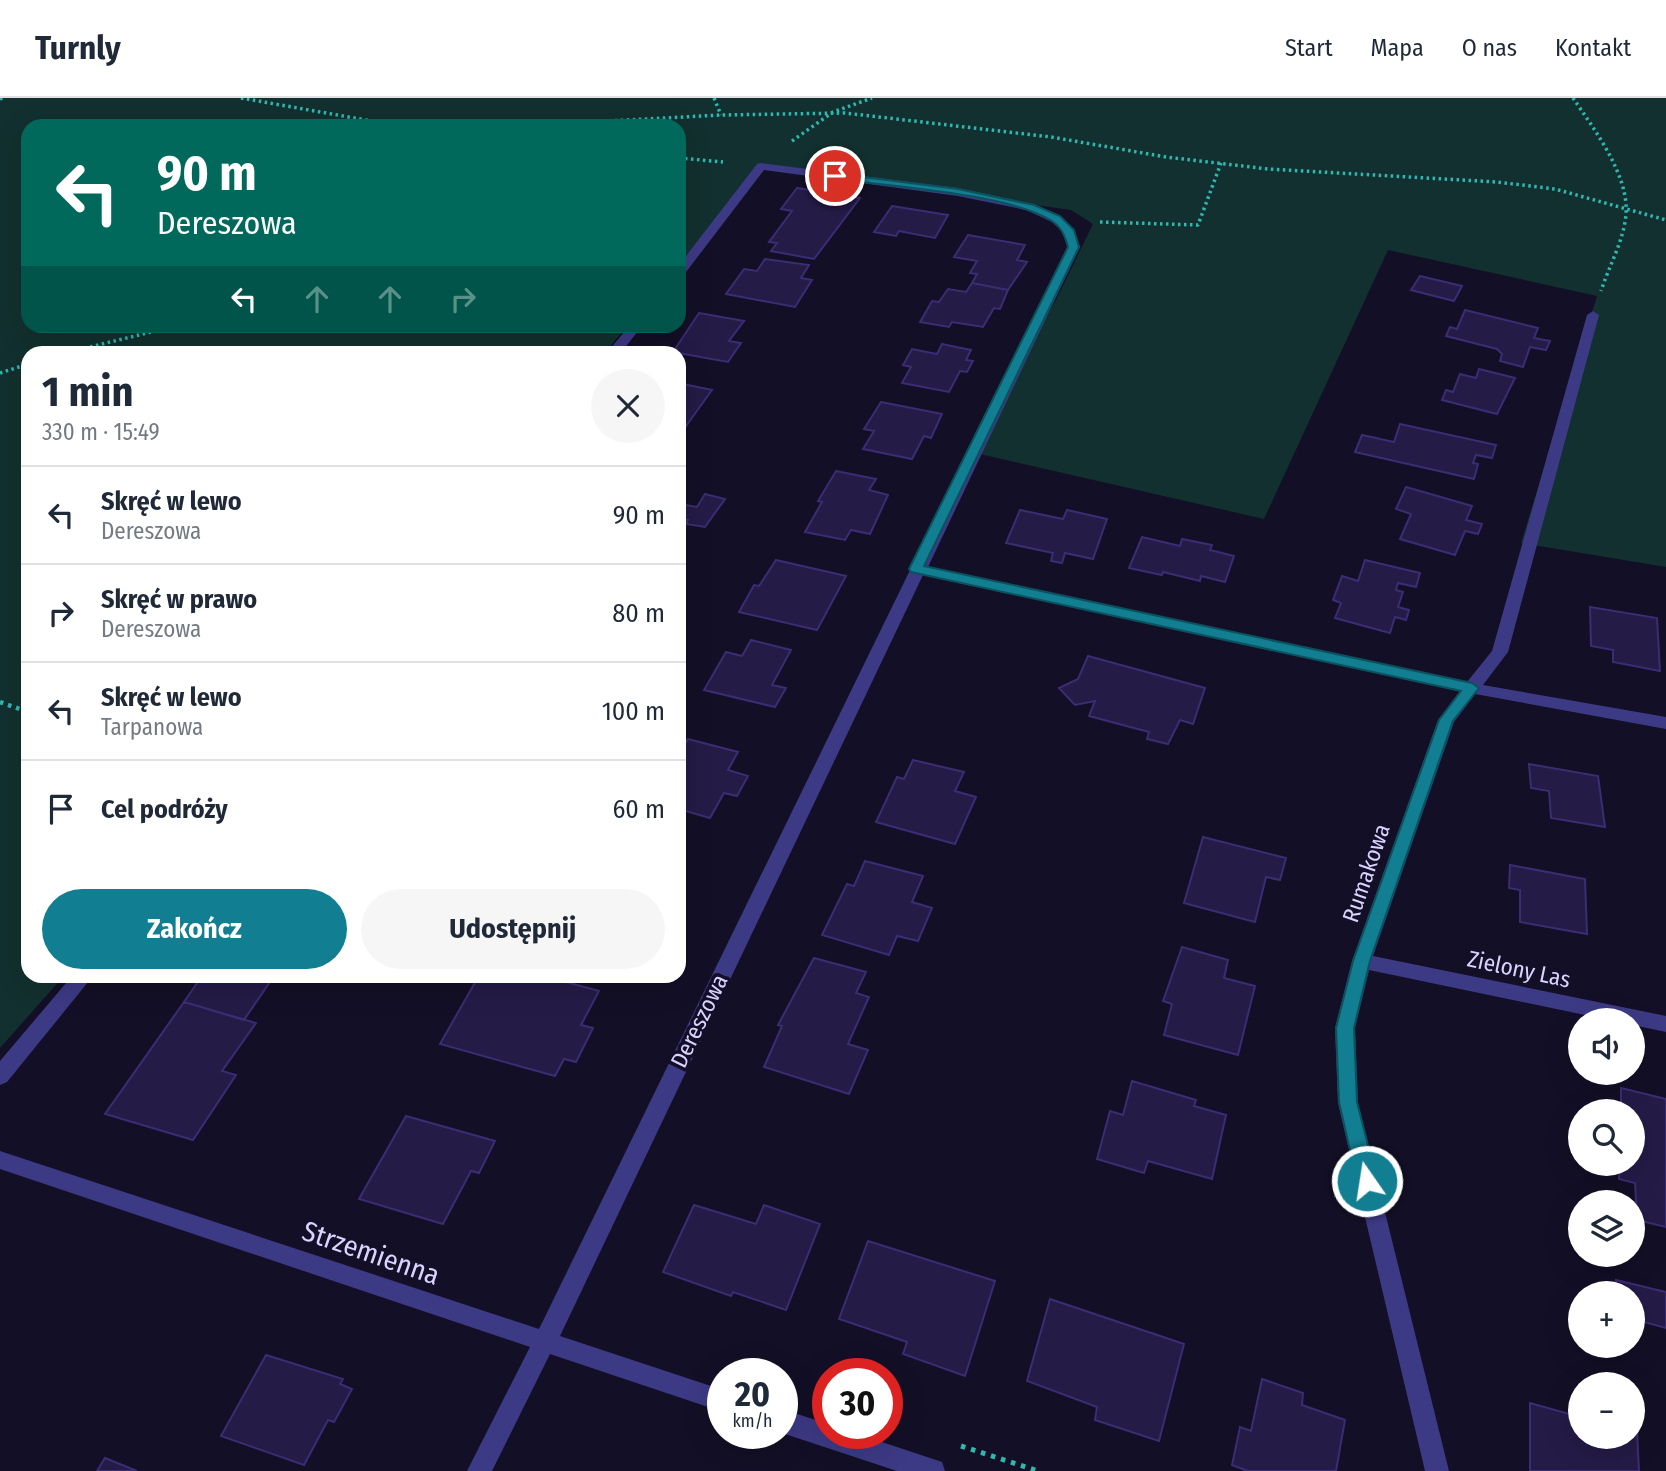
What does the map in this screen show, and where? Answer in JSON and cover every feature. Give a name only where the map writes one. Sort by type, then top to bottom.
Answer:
[{"type":"street","points":[[686,264],[759,166],[958,192],[1030,207],[1056,219]]},
{"type":"street","name":"Dereszowa","points":[[479,1471],[545,1342],[916,569],[1074,247],[1070,232],[1056,219]]},
{"type":"street","name":"Rumakowa","points":[[1437,1471],[1348,1102],[1345,1028],[1362,961],[1446,720],[1500,652],[1593,315]]},
{"type":"street","points":[[916,569],[1472,688],[1666,723]]},
{"type":"street","name":"Zielony Las","points":[[1362,961],[1666,1024]]},
{"type":"street","points":[[0,1076],[79,983]]},
{"type":"street","name":"Strzemienna","points":[[0,1160],[707,1396]]},
{"type":"street","points":[[798,1426],[933,1471]]},
{"type":"path","points":[[241,98],[360,119]]},
{"type":"path","points":[[713,98],[721,115]]},
{"type":"path","points":[[686,159],[759,166],[833,112],[872,98]]},
{"type":"path","points":[[1573,98],[1595,131],[1617,178],[1626,211],[1593,315]]},
{"type":"path","points":[[645,119],[833,112],[1051,137],[1268,169],[1497,182],[1555,189],[1666,220]]},
{"type":"path","points":[[1056,219],[1198,225],[1222,163]]},
{"type":"path","points":[[94,346],[147,333]]},
{"type":"path","points":[[0,373],[21,366]]},
{"type":"path","points":[[0,702],[21,710]]},
{"type":"green space","points":[[0,98],[1666,98],[1666,567],[1521,543],[1597,296],[1388,250],[1264,519],[971,452],[1056,300],[1093,224],[1071,210],[762,167],[686,257],[686,119],[21,119],[21,333],[621,333],[611,346],[21,346],[21,983],[58,983],[0,1048]]},
{"type":"building","points":[[797,188],[860,198],[814,259],[771,251],[777,243],[769,242],[792,211],[781,209]]},
{"type":"building","points":[[892,206],[948,215],[935,238],[899,231],[896,236],[874,232]]},
{"type":"building","points":[[968,235],[1025,245],[1017,260],[1027,262],[1008,290],[972,283],[977,274],[970,273],[977,261],[954,257]]},
{"type":"building","points":[[765,259],[809,265],[801,278],[812,280],[795,307],[726,294],[744,269],[757,271]]},
{"type":"building","points":[[1420,276],[1462,286],[1454,301],[1411,290]]},
{"type":"building","points":[[972,283],[1008,290],[1000,309],[994,308],[983,327],[952,322],[949,327],[920,322],[932,301],[939,302],[948,289],[966,292]]},
{"type":"building","points":[[1465,310],[1538,328],[1534,338],[1550,341],[1546,350],[1530,347],[1523,367],[1500,361],[1502,354],[1497,349],[1446,336],[1450,327],[1457,329]]},
{"type":"building","points":[[699,313],[744,321],[729,341],[741,343],[728,362],[686,354],[686,346],[677,346]]},
{"type":"building","points":[[942,344],[971,350],[966,360],[973,361],[967,372],[960,371],[949,392],[902,383],[911,367],[903,365],[912,349],[937,354]]},
{"type":"building","points":[[1479,369],[1515,378],[1497,414],[1442,400],[1446,390],[1453,392],[1460,374],[1476,378]]},
{"type":"building","points":[[686,385],[712,390],[686,426]]},
{"type":"building","points":[[881,402],[942,414],[931,438],[924,436],[912,459],[863,449],[874,431],[864,429]]},
{"type":"building","points":[[1400,424],[1496,445],[1492,458],[1476,455],[1473,463],[1478,464],[1474,479],[1355,452],[1362,435],[1394,442]]},
{"type":"building","points":[[836,471],[876,479],[869,490],[888,495],[870,534],[851,530],[845,540],[805,532],[822,502],[818,501]]},
{"type":"building","points":[[1406,487],[1472,506],[1466,520],[1482,524],[1478,534],[1465,531],[1455,555],[1400,539],[1411,514],[1396,509]]},
{"type":"building","points":[[705,494],[725,499],[705,527],[686,524],[686,505],[697,507]]},
{"type":"building","points":[[1020,510],[1063,519],[1067,510],[1107,519],[1093,559],[1065,553],[1062,563],[1051,561],[1053,553],[1006,543]]},
{"type":"building","points":[[1142,537],[1180,546],[1182,539],[1212,545],[1210,550],[1234,556],[1225,582],[1201,576],[1200,581],[1163,572],[1162,575],[1129,568]]},
{"type":"building","points":[[776,560],[846,576],[817,630],[739,612],[754,585],[759,586]]},
{"type":"building","points":[[1365,560],[1420,573],[1416,587],[1398,583],[1396,590],[1403,592],[1398,607],[1409,610],[1406,620],[1395,617],[1390,633],[1335,618],[1341,603],[1333,600],[1342,576],[1358,581]]},
{"type":"building","points":[[1590,607],[1657,618],[1660,671],[1613,662],[1613,650],[1591,646]]},
{"type":"building","points":[[751,640],[791,650],[772,685],[786,688],[775,707],[704,690],[726,652],[742,656]]},
{"type":"building","points":[[1088,656],[1205,688],[1193,724],[1180,720],[1168,744],[1147,739],[1149,732],[1089,716],[1095,701],[1075,705],[1059,688],[1078,679]]},
{"type":"building","points":[[688,739],[738,752],[728,770],[748,776],[737,796],[724,793],[710,818],[686,811]]},
{"type":"building","points":[[913,760],[964,772],[955,791],[976,797],[955,844],[876,822],[897,777],[904,779]]},
{"type":"building","points":[[1529,764],[1598,776],[1605,827],[1551,818],[1549,791],[1531,788]]},
{"type":"building","points":[[1203,837],[1286,858],[1280,880],[1266,877],[1255,922],[1184,903]]},
{"type":"building","points":[[865,861],[923,876],[912,902],[932,908],[918,941],[897,936],[889,955],[822,935],[847,884],[854,886]]},
{"type":"building","points":[[1510,865],[1585,879],[1587,934],[1520,922],[1520,890],[1509,888]]},
{"type":"building","points":[[1182,947],[1228,960],[1224,978],[1255,986],[1238,1055],[1164,1035],[1172,1004],[1163,1001]]},
{"type":"building","points":[[814,958],[866,972],[856,993],[869,997],[848,1044],[868,1050],[849,1094],[764,1067],[782,1026],[778,1025]]},
{"type":"building","points":[[197,983],[269,983],[244,1020],[184,1002]]},
{"type":"building","points":[[475,983],[570,983],[599,991],[581,1025],[593,1028],[576,1062],[564,1059],[555,1076],[440,1044]]},
{"type":"building","points":[[184,1002],[256,1023],[222,1071],[236,1075],[193,1140],[105,1114]]},
{"type":"building","points":[[1132,1081],[1196,1100],[1194,1106],[1226,1115],[1212,1179],[1148,1161],[1144,1173],[1097,1159],[1110,1111],[1123,1115]]},
{"type":"building","points":[[1621,1088],[1666,1099],[1666,1227],[1645,1222],[1645,1190],[1635,1190],[1635,1183],[1619,1179],[1619,1176],[1645,1176],[1645,1099],[1621,1099]]},
{"type":"building","points":[[406,1116],[495,1141],[479,1173],[471,1171],[443,1224],[359,1199]]},
{"type":"building","points":[[694,1205],[756,1224],[764,1205],[820,1224],[786,1310],[733,1292],[731,1296],[663,1272]]},
{"type":"building","points":[[868,1241],[995,1281],[965,1376],[903,1354],[907,1342],[839,1319]]},
{"type":"building","points":[[1645,1287],[1666,1292],[1666,1328],[1645,1322]]},
{"type":"building","points":[[1050,1299],[1184,1344],[1159,1441],[1095,1420],[1097,1407],[1027,1381]]},
{"type":"building","points":[[266,1355],[343,1379],[340,1384],[352,1389],[334,1422],[328,1420],[304,1465],[221,1436]]},
{"type":"building","points":[[1262,1379],[1303,1393],[1302,1405],[1345,1420],[1336,1471],[1248,1471],[1232,1465],[1240,1427],[1251,1431]]},
{"type":"building","points":[[1530,1403],[1568,1414],[1568,1449],[1638,1449],[1639,1471],[1530,1471]]},
{"type":"building","points":[[105,1458],[137,1471],[97,1471]]},
{"type":"route","points":[[835,176],[958,192],[1030,207],[1056,219],[1070,232],[1074,247],[916,569],[1472,688],[1446,720],[1362,961],[1345,1028],[1348,1102],[1367,1181]]}]
